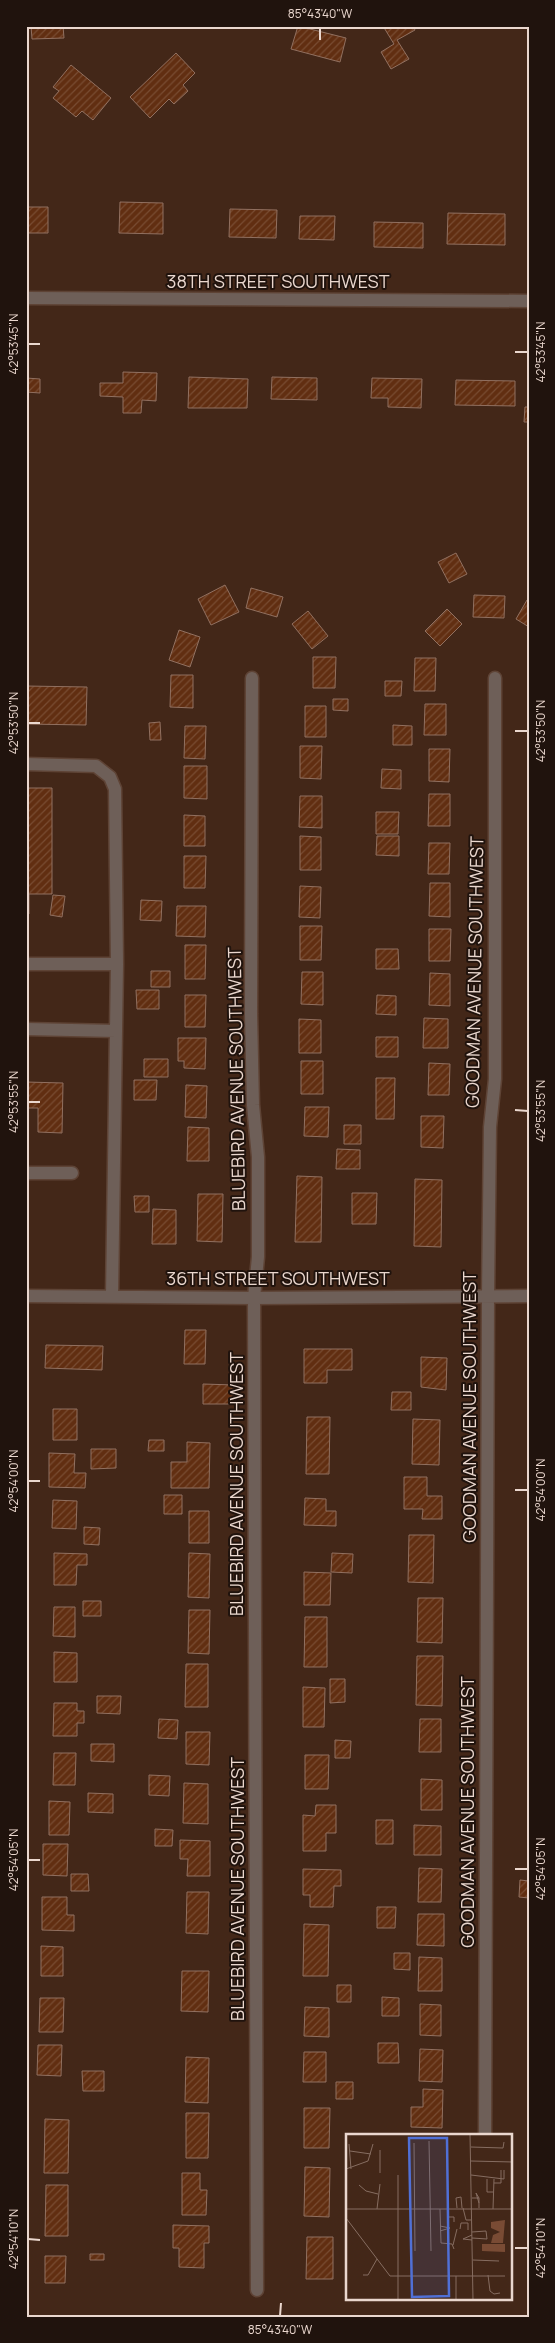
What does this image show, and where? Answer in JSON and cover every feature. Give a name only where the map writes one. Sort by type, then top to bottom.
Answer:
[{"type":"street","name":"38TH STREET SOUTHWEST","points":[[26,298],[529,301]]},
{"type":"street","name":"BLUEBIRD AVENUE SOUTHWEST","points":[[252,678],[252,1050],[253,1105],[258,1158],[258,1256],[254,1298],[257,2290]]},
{"type":"street","name":"GOODMAN AVENUE SOUTHWEST","points":[[485,2134],[488,1296],[490,1127],[495,1079],[495,678]]},
{"type":"street","points":[[26,764],[96,766],[110,776],[115,789],[117,964],[112,1296]]},
{"type":"street","points":[[26,964],[117,964]]},
{"type":"street","points":[[26,1029],[116,1031]]},
{"type":"street","points":[[26,1173],[72,1173]]},
{"type":"street","name":"36TH STREET SOUTHWEST","points":[[26,1296],[254,1298],[529,1296]]},
{"type":"building","points":[[31,26],[63,26],[64,38],[32,39]]},
{"type":"building","points":[[298,26],[346,38],[340,62],[291,49]]},
{"type":"building","points":[[383,26],[413,26],[415,30],[397,40],[409,59],[391,69],[381,52],[394,44]]},
{"type":"building","points":[[176,53],[195,73],[183,85],[188,91],[174,104],[169,99],[150,118],[130,97]]},
{"type":"building","points":[[71,65],[111,98],[93,120],[82,111],[76,117],[53,98],[59,91],[53,87]]},
{"type":"building","points":[[120,202],[163,203],[163,234],[119,233]]},
{"type":"building","points":[[26,207],[48,207],[48,233],[26,233]]},
{"type":"building","points":[[230,209],[277,210],[276,238],[229,237]]},
{"type":"building","points":[[448,213],[505,214],[505,245],[447,244]]},
{"type":"building","points":[[300,216],[335,216],[334,240],[299,239]]},
{"type":"building","points":[[374,222],[423,223],[423,248],[374,247]]},
{"type":"building","points":[[123,372],[157,373],[156,401],[142,400],[141,413],[123,413],[123,397],[100,396],[100,383],[123,383]]},
{"type":"building","points":[[189,377],[248,379],[247,408],[188,408]]},
{"type":"building","points":[[272,377],[317,378],[317,400],[271,399]]},
{"type":"building","points":[[26,378],[40,379],[40,393],[26,392]]},
{"type":"building","points":[[372,378],[422,379],[421,408],[388,407],[388,398],[371,398]]},
{"type":"building","points":[[456,380],[515,381],[515,406],[455,405]]},
{"type":"building","points":[[525,407],[529,407],[529,422],[524,422]]},
{"type":"building","points":[[456,553],[467,574],[449,583],[438,562]]},
{"type":"building","points":[[225,585],[239,612],[211,625],[198,599]]},
{"type":"building","points":[[251,588],[283,597],[277,617],[246,608]]},
{"type":"building","points":[[474,595],[505,596],[504,618],[473,617]]},
{"type":"building","points":[[527,600],[529,601],[529,627],[516,619]]},
{"type":"building","points":[[447,609],[462,624],[440,646],[425,631]]},
{"type":"building","points":[[308,611],[328,636],[312,649],[292,624]]},
{"type":"building","points":[[179,630],[200,637],[190,667],[169,660]]},
{"type":"building","points":[[313,657],[336,657],[335,688],[313,688]]},
{"type":"building","points":[[415,658],[436,658],[435,691],[414,691]]},
{"type":"building","points":[[171,675],[193,675],[193,708],[170,707]]},
{"type":"building","points":[[385,681],[402,681],[401,696],[385,696]]},
{"type":"building","points":[[26,686],[87,687],[86,725],[26,724]]},
{"type":"building","points":[[333,699],[348,699],[348,711],[333,710]]},
{"type":"building","points":[[425,704],[446,704],[446,735],[424,735]]},
{"type":"building","points":[[305,706],[326,706],[326,737],[305,737]]},
{"type":"building","points":[[160,722],[161,740],[150,740],[149,723]]},
{"type":"building","points":[[393,725],[412,726],[412,745],[393,745]]},
{"type":"building","points":[[185,726],[206,726],[205,759],[184,758]]},
{"type":"building","points":[[300,746],[322,746],[321,779],[300,778]]},
{"type":"building","points":[[429,749],[450,749],[449,782],[429,781]]},
{"type":"building","points":[[184,766],[207,766],[207,799],[184,798]]},
{"type":"building","points":[[382,769],[401,770],[401,789],[381,788]]},
{"type":"building","points":[[26,788],[52,788],[52,894],[29,894],[29,914],[26,914]]},
{"type":"building","points":[[429,794],[450,794],[450,826],[428,826]]},
{"type":"building","points":[[300,796],[322,796],[322,828],[299,827]]},
{"type":"building","points":[[376,812],[399,812],[398,834],[376,834]]},
{"type":"building","points":[[184,815],[205,816],[205,846],[184,846]]},
{"type":"building","points":[[300,836],[321,837],[321,870],[300,870]]},
{"type":"building","points":[[377,836],[399,836],[399,856],[376,855]]},
{"type":"building","points":[[429,843],[450,843],[449,874],[428,874]]},
{"type":"building","points":[[184,856],[206,856],[205,888],[184,888]]},
{"type":"building","points":[[430,883],[450,883],[450,917],[429,916]]},
{"type":"building","points":[[300,886],[321,887],[320,918],[299,917]]},
{"type":"building","points":[[53,895],[65,896],[62,917],[50,915]]},
{"type":"building","points":[[141,900],[162,901],[161,921],[140,920]]},
{"type":"building","points":[[177,906],[206,906],[205,937],[176,936]]},
{"type":"building","points":[[300,926],[322,926],[321,960],[300,960]]},
{"type":"building","points":[[429,929],[451,929],[450,961],[429,961]]},
{"type":"building","points":[[185,945],[206,945],[205,979],[185,979]]},
{"type":"building","points":[[376,949],[398,949],[399,969],[376,969]]},
{"type":"building","points":[[151,971],[170,971],[170,987],[151,987]]},
{"type":"building","points":[[302,972],[323,972],[323,1005],[301,1004]]},
{"type":"building","points":[[430,973],[450,974],[450,1006],[429,1005]]},
{"type":"building","points":[[136,990],[159,990],[159,1009],[137,1009]]},
{"type":"building","points":[[185,995],[206,995],[205,1027],[185,1027]]},
{"type":"building","points":[[377,995],[396,996],[396,1015],[376,1014]]},
{"type":"building","points":[[424,1018],[448,1019],[448,1048],[423,1048]]},
{"type":"building","points":[[299,1019],[321,1020],[321,1053],[299,1053]]},
{"type":"building","points":[[376,1037],[398,1037],[398,1057],[376,1057]]},
{"type":"building","points":[[178,1038],[206,1038],[205,1069],[184,1068],[184,1061],[178,1061]]},
{"type":"building","points":[[144,1059],[168,1059],[168,1077],[144,1077]]},
{"type":"building","points":[[301,1061],[323,1061],[323,1094],[301,1094]]},
{"type":"building","points":[[429,1063],[450,1064],[449,1095],[428,1095]]},
{"type":"building","points":[[376,1078],[395,1078],[394,1119],[376,1119]]},
{"type":"building","points":[[134,1080],[157,1080],[156,1100],[134,1100]]},
{"type":"building","points":[[26,1082],[63,1083],[62,1133],[38,1132],[38,1108],[26,1108]]},
{"type":"building","points":[[186,1085],[207,1086],[206,1118],[185,1117]]},
{"type":"building","points":[[305,1107],[329,1107],[328,1137],[304,1136]]},
{"type":"building","points":[[421,1116],[444,1116],[443,1148],[421,1147]]},
{"type":"building","points":[[344,1125],[361,1125],[361,1144],[344,1144]]},
{"type":"building","points":[[188,1127],[209,1128],[209,1161],[187,1161]]},
{"type":"building","points":[[337,1149],[360,1150],[360,1169],[336,1169]]},
{"type":"building","points":[[297,1176],[322,1177],[321,1242],[295,1242]]},
{"type":"building","points":[[415,1179],[442,1180],[441,1247],[414,1246]]},
{"type":"building","points":[[352,1193],[377,1193],[376,1224],[352,1224]]},
{"type":"building","points":[[198,1194],[223,1194],[222,1242],[197,1241]]},
{"type":"building","points":[[134,1196],[149,1196],[149,1212],[135,1212]]},
{"type":"building","points":[[153,1209],[176,1210],[176,1244],[152,1244]]},
{"type":"building","points":[[185,1330],[206,1330],[205,1364],[184,1364]]},
{"type":"building","points":[[46,1345],[103,1346],[102,1370],[45,1368]]},
{"type":"building","points":[[304,1349],[352,1349],[352,1370],[327,1370],[327,1383],[304,1383]]},
{"type":"building","points":[[421,1357],[447,1358],[446,1390],[421,1387]]},
{"type":"building","points":[[203,1384],[234,1385],[234,1404],[203,1404]]},
{"type":"building","points":[[392,1392],[411,1392],[411,1410],[391,1410]]},
{"type":"building","points":[[53,1409],[77,1409],[77,1440],[53,1440]]},
{"type":"building","points":[[307,1417],[330,1417],[329,1474],[306,1474]]},
{"type":"building","points":[[413,1419],[440,1420],[439,1465],[412,1464]]},
{"type":"building","points":[[149,1440],[164,1440],[164,1451],[148,1451]]},
{"type":"building","points":[[187,1442],[210,1443],[209,1488],[171,1488],[171,1462],[187,1462]]},
{"type":"building","points":[[91,1449],[116,1449],[116,1468],[91,1469]]},
{"type":"building","points":[[49,1453],[75,1454],[74,1473],[86,1473],[85,1488],[49,1487]]},
{"type":"building","points":[[404,1477],[427,1477],[427,1496],[442,1496],[442,1519],[422,1519],[423,1509],[404,1509]]},
{"type":"building","points":[[164,1495],[182,1495],[182,1514],[164,1514]]},
{"type":"building","points":[[305,1498],[326,1499],[326,1511],[336,1511],[336,1526],[304,1525]]},
{"type":"building","points":[[53,1500],[77,1501],[76,1529],[52,1528]]},
{"type":"building","points":[[189,1511],[209,1511],[209,1543],[189,1543]]},
{"type":"building","points":[[84,1527],[100,1528],[99,1545],[84,1544]]},
{"type":"building","points":[[409,1535],[434,1535],[433,1583],[408,1582]]},
{"type":"building","points":[[54,1553],[87,1554],[87,1565],[77,1565],[76,1585],[54,1585]]},
{"type":"building","points":[[189,1553],[210,1554],[209,1598],[188,1597]]},
{"type":"building","points":[[332,1553],[353,1554],[352,1573],[331,1572]]},
{"type":"building","points":[[304,1572],[331,1573],[330,1605],[304,1605]]},
{"type":"building","points":[[418,1598],[443,1598],[442,1643],[417,1642]]},
{"type":"building","points":[[83,1601],[101,1601],[101,1616],[83,1616]]},
{"type":"building","points":[[54,1607],[75,1607],[75,1637],[53,1636]]},
{"type":"building","points":[[189,1610],[210,1610],[209,1654],[188,1653]]},
{"type":"building","points":[[305,1617],[327,1617],[327,1667],[304,1667]]},
{"type":"building","points":[[54,1652],[77,1653],[77,1682],[54,1682]]},
{"type":"building","points":[[417,1656],[443,1656],[442,1706],[416,1705]]},
{"type":"building","points":[[186,1664],[208,1664],[208,1707],[185,1707]]},
{"type":"building","points":[[330,1679],[345,1679],[345,1702],[330,1703]]},
{"type":"building","points":[[303,1687],[325,1688],[324,1727],[303,1727]]},
{"type":"building","points":[[97,1696],[121,1696],[120,1714],[97,1713]]},
{"type":"building","points":[[54,1703],[77,1703],[77,1711],[84,1711],[84,1723],[77,1723],[77,1736],[53,1736]]},
{"type":"building","points":[[159,1719],[178,1720],[177,1739],[158,1738]]},
{"type":"building","points":[[420,1719],[441,1719],[441,1752],[419,1752]]},
{"type":"building","points":[[186,1732],[210,1732],[209,1765],[186,1764]]},
{"type":"building","points":[[335,1740],[351,1741],[350,1758],[335,1758]]},
{"type":"building","points":[[91,1744],[114,1744],[114,1762],[91,1761]]},
{"type":"building","points":[[54,1753],[76,1753],[75,1785],[53,1785]]},
{"type":"building","points":[[305,1755],[329,1755],[328,1789],[305,1789]]},
{"type":"building","points":[[149,1775],[170,1776],[169,1796],[149,1795]]},
{"type":"building","points":[[421,1779],[442,1780],[442,1810],[421,1810]]},
{"type":"building","points":[[184,1783],[208,1784],[208,1824],[183,1823]]},
{"type":"building","points":[[88,1793],[113,1794],[113,1813],[88,1812]]},
{"type":"building","points":[[49,1801],[70,1802],[69,1835],[49,1835]]},
{"type":"building","points":[[316,1805],[336,1805],[336,1833],[326,1833],[326,1851],[303,1851],[303,1815],[315,1816]]},
{"type":"building","points":[[376,1820],[393,1820],[393,1844],[376,1844]]},
{"type":"building","points":[[414,1825],[441,1826],[441,1855],[414,1855]]},
{"type":"building","points":[[155,1829],[173,1830],[172,1846],[155,1846]]},
{"type":"building","points":[[180,1840],[210,1841],[210,1876],[187,1876],[188,1859],[180,1859]]},
{"type":"building","points":[[43,1844],[68,1844],[67,1876],[43,1875]]},
{"type":"building","points":[[419,1868],[442,1869],[441,1902],[418,1902]]},
{"type":"building","points":[[303,1869],[341,1870],[341,1886],[334,1886],[333,1907],[310,1907],[310,1895],[303,1895]]},
{"type":"building","points":[[71,1874],[88,1874],[89,1891],[71,1891]]},
{"type":"building","points":[[520,1880],[529,1881],[529,1898],[519,1897]]},
{"type":"building","points":[[187,1892],[209,1892],[208,1934],[186,1933]]},
{"type":"building","points":[[42,1897],[67,1897],[67,1915],[74,1915],[74,1931],[42,1930]]},
{"type":"building","points":[[377,1907],[396,1907],[395,1928],[377,1928]]},
{"type":"building","points":[[418,1914],[444,1914],[444,1946],[417,1945]]},
{"type":"building","points":[[304,1924],[329,1925],[328,1976],[303,1976]]},
{"type":"building","points":[[41,1946],[63,1947],[63,1976],[41,1976]]},
{"type":"building","points":[[394,1953],[410,1953],[410,1970],[394,1969]]},
{"type":"building","points":[[419,1957],[442,1958],[442,1991],[418,1991]]},
{"type":"building","points":[[182,1971],[209,1971],[208,2012],[181,2011]]},
{"type":"building","points":[[337,1985],[351,1985],[351,2002],[337,2002]]},
{"type":"building","points":[[382,1997],[399,1998],[399,2016],[382,2016]]},
{"type":"building","points":[[40,1998],[64,1998],[63,2032],[39,2032]]},
{"type":"building","points":[[420,2004],[441,2005],[441,2036],[420,2035]]},
{"type":"building","points":[[305,2007],[329,2008],[329,2037],[304,2036]]},
{"type":"building","points":[[378,2043],[398,2043],[399,2063],[378,2063]]},
{"type":"building","points":[[38,2045],[62,2045],[61,2076],[37,2075]]},
{"type":"building","points":[[420,2049],[443,2050],[442,2082],[419,2081]]},
{"type":"building","points":[[304,2052],[326,2052],[326,2082],[303,2082]]},
{"type":"building","points":[[186,2057],[209,2058],[208,2103],[185,2102]]},
{"type":"building","points":[[82,2071],[104,2071],[104,2091],[83,2091]]},
{"type":"building","points":[[336,2082],[353,2082],[353,2099],[336,2099]]},
{"type":"building","points":[[423,2089],[443,2090],[442,2128],[411,2127],[411,2107],[423,2107]]},
{"type":"building","points":[[304,2108],[330,2108],[329,2148],[304,2148]]},
{"type":"building","points":[[186,2113],[209,2113],[208,2158],[186,2158]]},
{"type":"building","points":[[45,2119],[69,2120],[68,2173],[44,2173]]},
{"type":"building","points":[[305,2167],[330,2168],[329,2217],[304,2216]]},
{"type":"building","points":[[182,2173],[200,2173],[200,2190],[207,2190],[206,2215],[182,2215]]},
{"type":"building","points":[[46,2185],[68,2185],[68,2236],[45,2236]]},
{"type":"building","points":[[173,2225],[209,2226],[209,2243],[204,2243],[204,2268],[179,2267],[179,2248],[173,2248]]},
{"type":"building","points":[[307,2237],[333,2237],[333,2279],[306,2279]]},
{"type":"building","points":[[90,2254],[104,2254],[104,2260],[90,2260]]},
{"type":"building","points":[[45,2256],[66,2256],[65,2283],[45,2283]]}]
